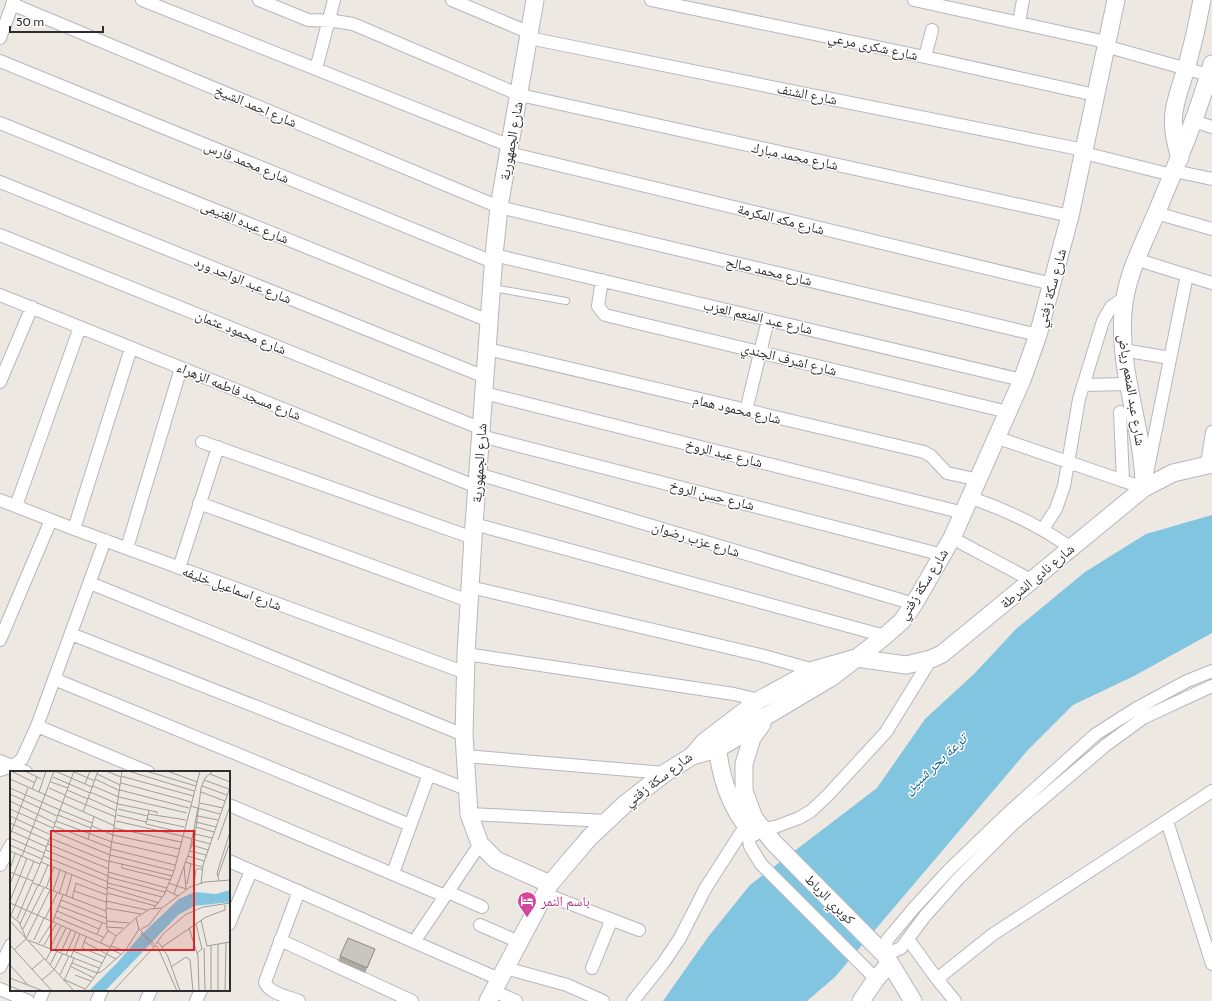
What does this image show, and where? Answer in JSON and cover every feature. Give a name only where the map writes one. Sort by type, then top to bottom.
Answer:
[{"type":"street","name":"شارع مكه المكرمة","points":[[142,0],[316,69],[509,150],[1052,284]]},
{"type":"street","name":"شارع محمد مبارك","points":[[259,0],[308,20],[353,24],[520,95],[1070,216]]},
{"type":"street","points":[[316,69],[334,0]]},
{"type":"street","name":"شارع الشنف","points":[[452,0],[529,35],[1084,152],[1175,168],[1212,180]]},
{"type":"street","name":"شارع الجمهورية","points":[[535,0],[520,95],[499,207],[493,259],[478,481],[473,531],[466,654],[464,734],[466,789],[469,814],[480,844],[496,860],[548,889]]},
{"type":"street","name":"شارع شكرى مرعي","points":[[651,0],[926,57],[1096,95]]},
{"type":"street","points":[[914,0],[1106,44],[1186,69],[1211,72]]},
{"type":"street","points":[[1019,23],[1023,0]]},
{"type":"street","name":"شارع سكة زفتي","points":[[497,985],[548,889],[580,848],[625,804],[665,773],[692,756],[704,742],[717,741],[759,700],[814,670],[856,658],[902,621],[914,604],[952,538],[971,498],[1022,380],[1038,335],[1070,216],[1116,0]]},
{"type":"street","points":[[1175,168],[1175,98],[1186,69],[1202,0]]},
{"type":"street","points":[[1,34],[13,2]]},
{"type":"street","name":"شارع احمد الشيخ","points":[[13,2],[499,207]]},
{"type":"street","points":[[926,57],[932,30]]},
{"type":"street","name":"شارع محمد فارس","points":[[0,61],[493,259]]},
{"type":"street","name":"شارع عبد المنعم رياض","points":[[1144,488],[1143,459],[1128,384],[1123,350],[1122,323],[1125,297],[1135,259],[1175,168],[1194,121],[1211,72]]},
{"type":"street","points":[[1194,121],[1212,127]]},
{"type":"street","name":"شارع عبده الغنيمى","points":[[0,122],[489,321]]},
{"type":"street","name":"شارع عبد الواحد ورد","points":[[0,182],[485,385]]},
{"type":"street","name":"شارع محمد صالح","points":[[499,207],[1038,335]]},
{"type":"street","points":[[1156,213],[1212,229]]},
{"type":"street","name":"شارع محمود عثمان","points":[[0,235],[481,433]]},
{"type":"street","name":"شارع عبد المنعم العزب","points":[[493,259],[602,280],[1022,380]]},
{"type":"street","points":[[1135,259],[1212,283]]},
{"type":"street","points":[[998,438],[1144,488],[1187,275]]},
{"type":"street","name":"شارع اشرف الجندي","points":[[602,280],[598,306],[605,315],[1008,412]]},
{"type":"street","name":"شارع مسجد فاطمه الزهراء","points":[[0,294],[181,368],[478,481]]},
{"type":"street","points":[[1043,529],[1061,498],[1083,385],[1106,313],[1114,304],[1125,297]]},
{"type":"street","points":[[0,382],[32,307]]},
{"type":"street","points":[[746,411],[768,320]]},
{"type":"street","points":[[16,506],[80,327]]},
{"type":"street","points":[[74,529],[131,348]]},
{"type":"street","name":"شارع محمود همام","points":[[487,349],[924,452],[931,456],[947,473],[979,480]]},
{"type":"street","points":[[1123,350],[1170,358]]},
{"type":"street","points":[[127,548],[181,368]]},
{"type":"street","points":[[1083,385],[1128,384]]},
{"type":"street","name":"شارع عيد الروخ","points":[[485,385],[964,513]]},
{"type":"street","points":[[1120,412],[1124,482]]},
{"type":"street","points":[[1209,464],[1212,432]]},
{"type":"street","name":"شارع حسن الروخ","points":[[481,433],[943,554]]},
{"type":"street","points":[[202,442],[473,531],[885,636]]},
{"type":"street","points":[[179,568],[218,447]]},
{"type":"street","name":"شارع نادى الشرطة","points":[[856,658],[906,665],[931,659],[953,647],[1031,580],[1144,488],[1173,473],[1209,464]]},
{"type":"street","name":"شارع عزب رضوان","points":[[478,481],[914,604]]},
{"type":"street","points":[[971,498],[1013,513],[1043,529],[1071,548]]},
{"type":"street","name":"شارع اسماعيل خليفه","points":[[0,500],[179,568],[466,673]]},
{"type":"street","points":[[199,503],[470,594],[764,656],[814,670]]},
{"type":"street","points":[[0,640],[51,520]]},
{"type":"street","points":[[952,538],[1031,580]]},
{"type":"street","points":[[0,770],[13,766],[22,759],[37,726],[105,540]]},
{"type":"street","points":[[90,583],[464,734]]},
{"type":"street","points":[[71,634],[466,789]]},
{"type":"street","points":[[466,654],[734,694],[759,700]]},
{"type":"street","points":[[856,658],[832,677],[771,714],[741,735],[717,741],[725,784],[734,806],[754,827],[775,828],[799,818],[811,811],[828,795],[886,732],[931,659]]},
{"type":"street","points":[[861,1001],[876,979],[887,940],[944,876],[1004,816],[1096,734],[1137,708],[1187,681],[1212,671]]},
{"type":"street","points":[[54,679],[410,825]]},
{"type":"street","points":[[883,954],[901,948],[925,916],[958,879],[1013,824],[1106,745],[1143,718],[1212,686]]},
{"type":"street","points":[[771,714],[752,738],[744,764],[743,778],[746,798],[754,818],[754,827],[750,846],[761,864],[876,979]]},
{"type":"street","points":[[37,726],[146,771]]},
{"type":"street","points":[[465,756],[665,773]]},
{"type":"street","points":[[0,761],[24,771]]},
{"type":"street","points":[[393,873],[429,774]]},
{"type":"street","points":[[937,979],[992,935],[1212,791]]},
{"type":"street","points":[[230,805],[393,873],[482,907]]},
{"type":"street","points":[[469,814],[607,821]]},
{"type":"street","points":[[1167,821],[1212,964]]},
{"type":"street","points":[[633,1001],[664,962],[680,938],[705,889],[754,827]]},
{"type":"street","name":"كوبري الرباط","points":[[754,827],[778,847],[883,954],[913,1001]]},
{"type":"street","points":[[414,942],[480,844]]},
{"type":"street","points":[[0,865],[10,847]]},
{"type":"street","points":[[230,861],[414,942],[497,985],[516,1001]]},
{"type":"street","points":[[230,922],[251,871]]},
{"type":"street","points":[[548,889],[611,921],[639,930]]},
{"type":"street","points":[[299,892],[265,978],[266,986],[299,1001]]},
{"type":"street","points":[[592,968],[611,921]]},
{"type":"street","points":[[480,925],[519,942]]},
{"type":"street","points":[[908,939],[955,1001]]},
{"type":"street","points":[[280,940],[412,1001]]},
{"type":"street","points":[[0,967],[10,947]]},
{"type":"street","points":[[497,985],[567,986],[603,1001]]},
{"type":"street","points":[[0,989],[13,998],[28,1001]]},
{"type":"street","points":[[39,1001],[44,991]]},
{"type":"street","points":[[97,1001],[102,991]]},
{"type":"street","points":[[146,1001],[151,991]]},
{"type":"street","points":[[196,1001],[201,991]]},
{"type":"lane","points":[[491,287],[566,301]]},
{"type":"water","name":"ترعة بحر شبين","points":[[1212,515],[1212,633],[1134,676],[1073,705],[1027,751],[835,977],[807,1001],[663,1001],[708,937],[750,885],[877,788],[925,719],[974,674],[1016,629],[1085,572],[1146,534]]},
{"type":"building","points":[[348,938],[375,949],[367,968],[340,956]]},
{"type":"place","name":"باسم النمر","points":[[527,918]]}]
